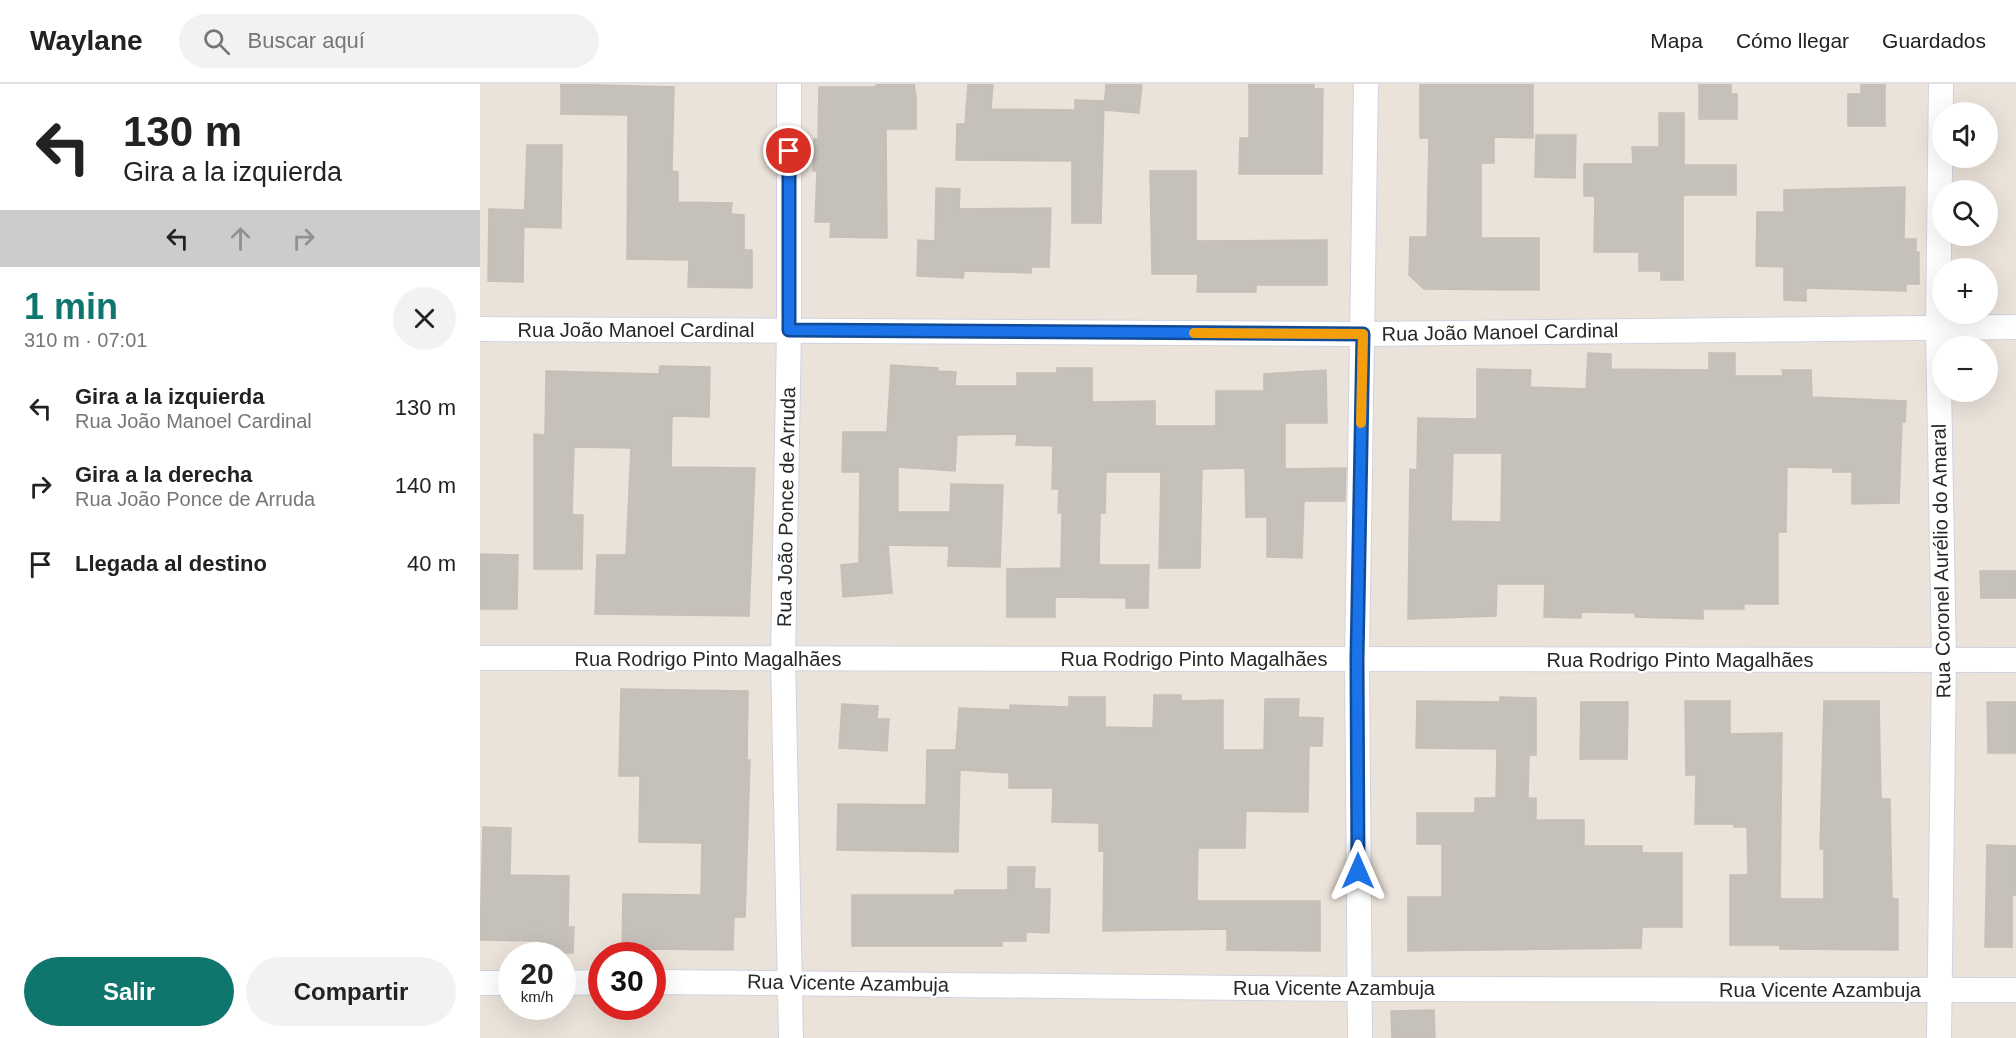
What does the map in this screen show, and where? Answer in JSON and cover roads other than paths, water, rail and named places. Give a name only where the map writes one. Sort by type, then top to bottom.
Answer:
[{"type":"street","name":"Rua João Ponce de Arruda","points":[[789,84],[789,330],[783,659],[791,1038]]},
{"type":"street","points":[[1360,1038],[1357,659],[1366,84]]},
{"type":"street","name":"Rua Coronel Aurélio do Amaral","points":[[1939,1038],[1944,660],[1938,328],[1941,84]]},
{"type":"street","name":"Rua João Manoel Cardinal","points":[[480,329],[1363,334],[2016,327]]},
{"type":"street","name":"Rua Rodrigo Pinto Magalhães","points":[[480,658],[2016,660]]},
{"type":"street","name":"Rua Vicente Azambuja","points":[[666,982],[1358,989],[2016,990]]},
{"type":"street","points":[[480,983],[498,983]]}]
